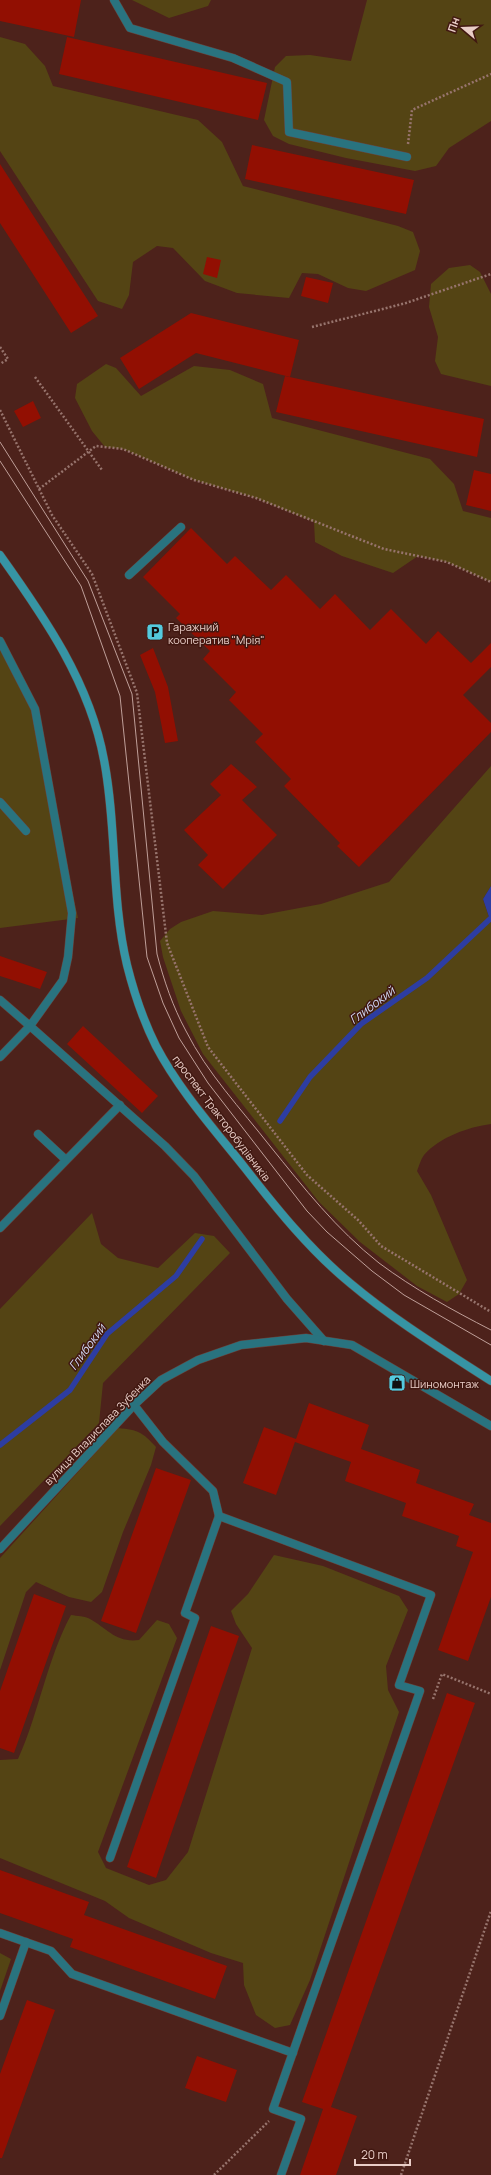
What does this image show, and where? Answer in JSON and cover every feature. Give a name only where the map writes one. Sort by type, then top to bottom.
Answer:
[{"type":"main road","name":"проспект Тракторобудівників","points":[[0,555],[59,643],[82,686],[96,723],[105,762],[118,904],[126,962],[135,994],[157,1047],[183,1088],[220,1137],[284,1217],[333,1269],[364,1294],[491,1381]]},
{"type":"street","points":[[114,0],[130,28],[232,58],[287,82],[289,132],[407,157]]},
{"type":"street","points":[[129,575],[181,527]]},
{"type":"street","points":[[0,641],[35,709],[72,913],[68,957],[62,980],[30,1026],[0,1057]]},
{"type":"street","points":[[0,802],[26,831]]},
{"type":"street","points":[[0,1000],[120,1105],[165,1146],[194,1176],[287,1299],[324,1341]]},
{"type":"street","points":[[0,1228],[120,1105]]},
{"type":"street","points":[[38,1134],[66,1160]]},
{"type":"street","name":"вулиця Владислава Зубенка","points":[[0,1549],[134,1405],[161,1380],[198,1360],[241,1345],[306,1338],[352,1345],[491,1426]]},
{"type":"street","points":[[110,1858],[195,1618],[185,1613],[219,1516],[213,1491],[163,1442],[134,1405]]},
{"type":"street","points":[[219,1516],[431,1594],[399,1685],[420,1691],[273,2109],[300,2119],[280,2175]]},
{"type":"street","points":[[0,1933],[51,1951],[72,1974],[293,2052]]},
{"type":"street","points":[[0,2016],[26,1942]]},
{"type":"path","points":[[407,157],[412,110],[491,74]]},
{"type":"path","points":[[312,327],[406,303],[491,274]]},
{"type":"path","points":[[0,347],[8,359],[0,364]]},
{"type":"path","points":[[35,377],[102,470]]},
{"type":"path","points":[[0,410],[52,515],[92,574],[137,694],[146,786],[167,943],[208,1047],[307,1175],[358,1220],[381,1246],[491,1312]]},
{"type":"path","points":[[39,489],[96,446],[123,449],[194,480],[256,498],[384,549],[446,562],[491,582]]},
{"type":"path","points":[[431,1704],[442,1674],[491,1694]]},
{"type":"path","points":[[401,2175],[491,1910]]},
{"type":"path","points":[[214,2175],[280,2111]]},
{"type":"shaded area","points":[[132,0],[211,0],[208,6],[169,18]]},
{"type":"shaded area","points":[[367,0],[491,0],[491,121],[449,148],[436,166],[415,171],[346,158],[289,144],[273,136],[264,120],[275,67],[286,56],[310,55],[351,61]]},
{"type":"shaded area","points":[[0,37],[25,44],[45,66],[53,86],[198,120],[222,142],[243,186],[398,226],[413,232],[420,251],[415,270],[366,291],[348,288],[318,274],[302,273],[289,298],[237,293],[205,281],[173,248],[157,246],[133,262],[129,295],[122,309],[98,301],[0,151]]},
{"type":"shaded area","points":[[470,265],[480,272],[491,294],[491,386],[441,374],[435,361],[438,337],[429,307],[431,284],[449,268]]},
{"type":"shaded area","points":[[106,364],[116,368],[141,396],[194,366],[230,370],[263,384],[272,418],[430,459],[454,484],[463,511],[491,518],[491,582],[447,562],[418,556],[393,573],[342,556],[315,542],[314,522],[256,498],[194,480],[123,449],[105,447],[92,431],[75,398],[77,384]]},
{"type":"shaded area","points":[[0,650],[30,704],[78,918],[0,928]]},
{"type":"shaded area","points":[[491,766],[491,886],[483,899],[491,923],[491,1124],[464,1130],[438,1143],[424,1155],[417,1171],[431,1195],[467,1280],[459,1294],[447,1302],[417,1286],[360,1242],[319,1202],[203,1054],[181,1011],[163,957],[160,941],[170,929],[181,922],[213,911],[262,915],[321,904],[389,882]]},
{"type":"shaded area","points":[[491,886],[491,923],[483,899]]},
{"type":"shaded area","points":[[92,1213],[101,1244],[118,1258],[158,1268],[195,1233],[214,1236],[230,1253],[103,1383],[99,1423],[0,1526],[0,1309]]},
{"type":"shaded area","points":[[118,1428],[140,1433],[156,1447],[151,1465],[123,1532],[102,1592],[91,1602],[69,1597],[36,1582],[26,1592],[0,1670],[0,1558]]},
{"type":"shaded area","points":[[274,1555],[323,1566],[399,1596],[408,1610],[386,1666],[388,1690],[399,1712],[310,1980],[290,2025],[275,2028],[256,2015],[244,1985],[243,1963],[211,1953],[129,1918],[105,1901],[0,1858],[0,1760],[18,1759],[32,1723],[49,1668],[71,1615],[88,1618],[118,1637],[131,1640],[139,1640],[157,1620],[169,1624],[177,1638],[98,1852],[106,1868],[149,1885],[166,1880],[188,1852],[252,1648],[236,1624],[231,1611],[248,1594]]},
{"type":"shaded area","points":[[0,1953],[11,1959],[0,1991]]},
{"type":"building","points":[[0,0],[81,0],[74,37],[0,21]]},
{"type":"building","points":[[67,37],[267,83],[258,120],[59,74]]},
{"type":"building","points":[[252,145],[414,180],[406,214],[245,179]]},
{"type":"building","points":[[0,164],[98,316],[71,333],[0,223]]},
{"type":"building","points":[[207,257],[221,260],[217,278],[203,274]]},
{"type":"building","points":[[306,277],[333,283],[328,303],[301,296]]},
{"type":"building","points":[[191,313],[299,340],[290,377],[196,353],[139,389],[120,358]]},
{"type":"building","points":[[285,376],[484,419],[477,457],[276,412]]},
{"type":"building","points":[[33,401],[41,418],[23,427],[14,411]]},
{"type":"building","points":[[474,470],[491,474],[491,511],[466,505]]},
{"type":"building","points":[[191,528],[227,564],[235,556],[271,590],[286,575],[320,609],[335,594],[370,630],[391,609],[426,644],[438,631],[471,663],[491,643],[491,667],[463,695],[491,723],[491,732],[359,867],[337,846],[340,843],[284,786],[291,779],[255,742],[263,734],[229,700],[236,692],[203,659],[210,651],[176,618],[180,614],[143,577]]},
{"type":"building","points":[[153,648],[168,687],[178,741],[165,743],[155,692],[140,655]]},
{"type":"building","points":[[231,764],[257,787],[242,800],[277,835],[223,889],[198,865],[208,855],[184,830],[221,795],[210,784]]},
{"type":"building","points":[[0,956],[47,972],[40,989],[0,976]]},
{"type":"building","points":[[83,1026],[158,1096],[142,1113],[67,1044]]},
{"type":"building","points":[[309,1403],[369,1425],[361,1449],[420,1470],[416,1483],[474,1504],[469,1515],[491,1523],[491,1597],[468,1661],[438,1650],[473,1552],[456,1546],[459,1536],[402,1516],[406,1503],[345,1481],[351,1462],[295,1442],[276,1495],[243,1483],[264,1427],[296,1439]]},
{"type":"building","points":[[156,1468],[191,1480],[136,1633],[101,1621]]},
{"type":"building","points":[[34,1594],[66,1606],[14,1753],[0,1748],[0,1691]]},
{"type":"building","points":[[211,1626],[239,1636],[156,1878],[127,1867]]},
{"type":"building","points":[[447,1693],[475,1703],[331,2107],[357,2116],[336,2175],[300,2175],[323,2109],[302,2102]]},
{"type":"building","points":[[0,1870],[89,1902],[84,1915],[227,1966],[215,1999],[70,1947],[73,1939],[0,1913]]},
{"type":"building","points":[[27,2000],[55,2010],[2,2158],[0,2158],[0,2074]]},
{"type":"building","points":[[197,2056],[237,2070],[226,2102],[185,2088]]},
{"type":"waterway","name":"Глибокий","points":[[280,1121],[310,1077],[361,1024],[427,978],[491,918]]},
{"type":"waterway","name":"Глибокий","points":[[0,1445],[70,1390],[107,1334],[176,1276],[202,1239]]},
{"type":"tram line","points":[[0,442],[88,581],[132,694],[157,954],[173,1003],[194,1046],[214,1076],[308,1193],[363,1250],[406,1282],[491,1330]]},
{"type":"tram line","points":[[0,461],[81,586],[120,696],[147,957],[163,1003],[179,1038],[208,1083],[307,1211],[327,1232],[372,1271],[404,1295],[491,1345]]},
{"type":"place","name":"Гаражний кооператив \"Мрія\"","points":[[155,632]]},
{"type":"place","name":"Шиномонтаж","points":[[397,1383]]}]
